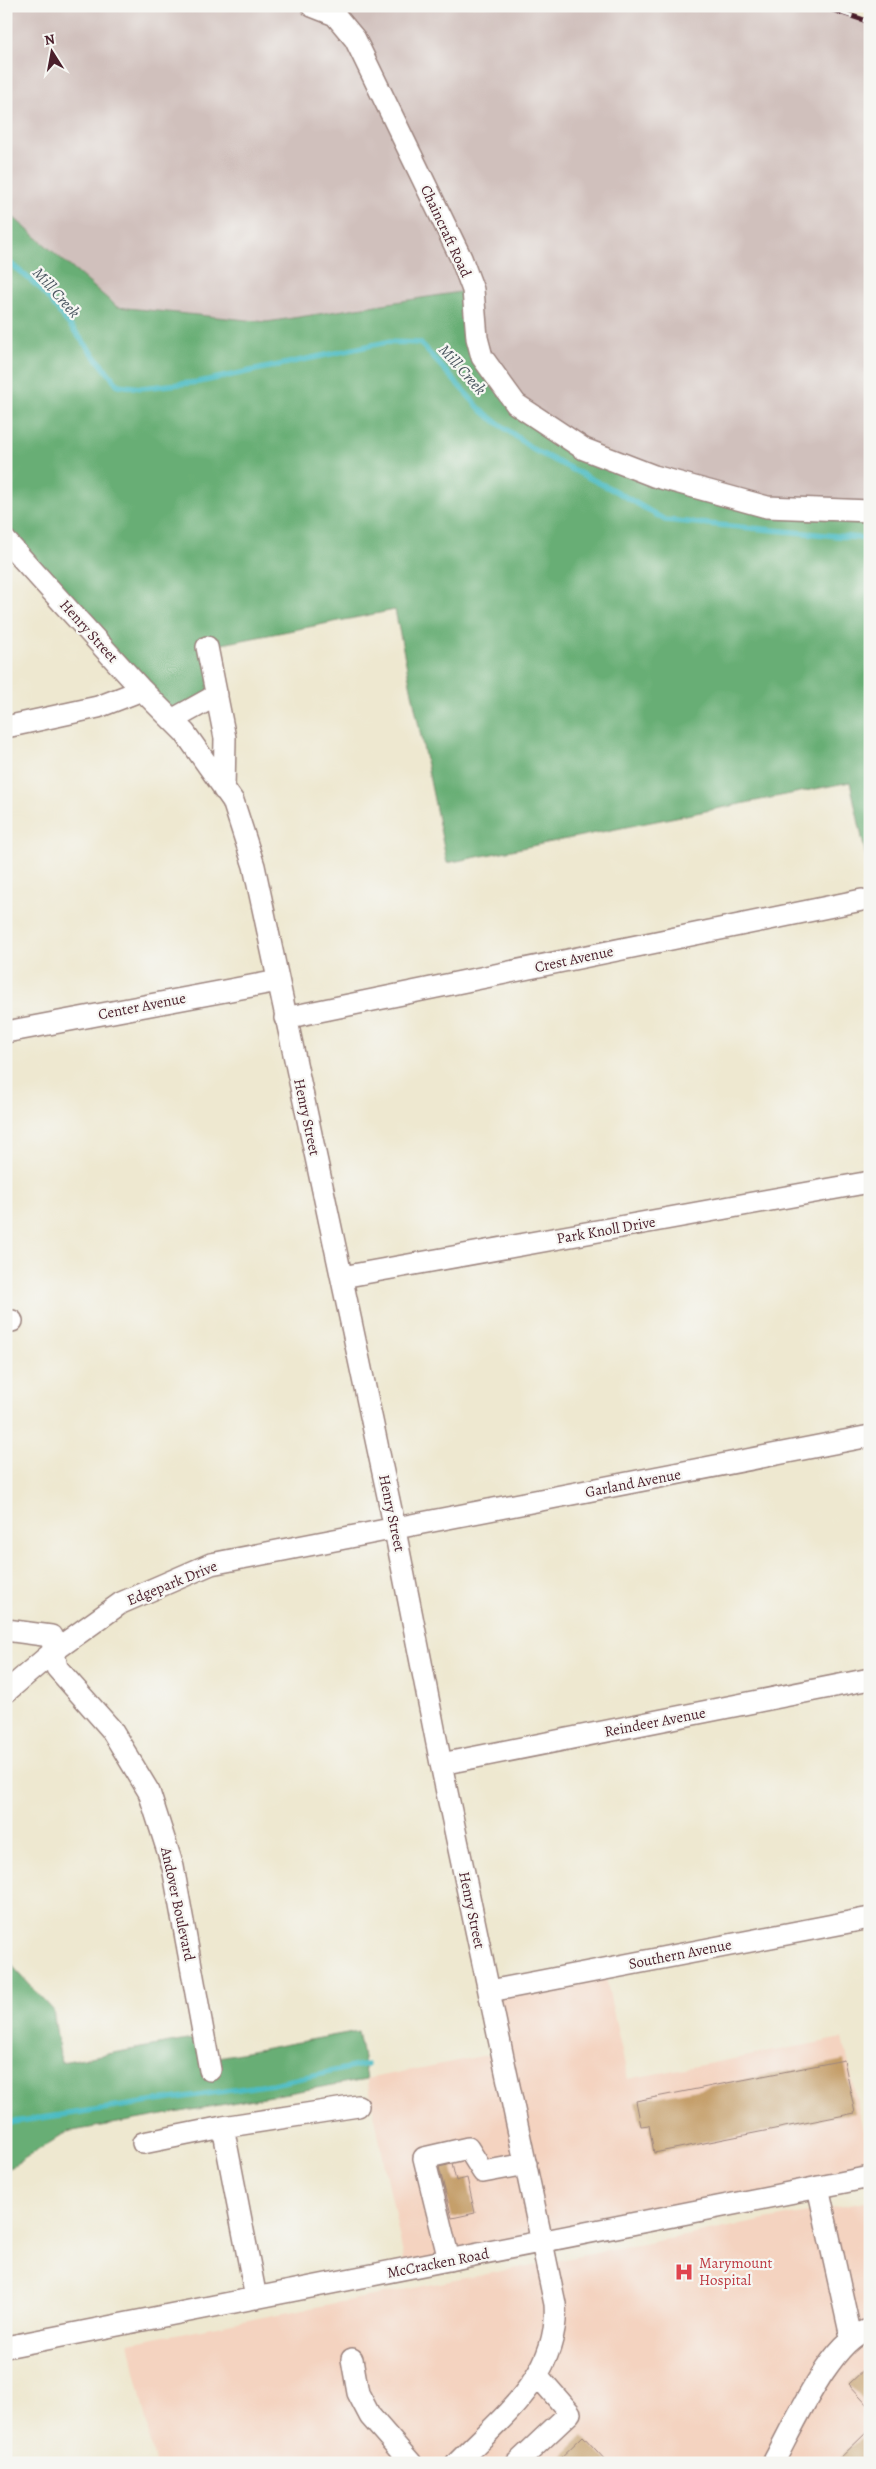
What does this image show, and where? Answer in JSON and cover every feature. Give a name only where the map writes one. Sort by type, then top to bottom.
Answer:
[{"type":"street","name":"Chaincraft Road","points":[[312,6],[335,15],[355,39],[461,258],[473,290],[477,338],[482,357],[516,404],[584,449],[654,476],[766,507],[870,511]]},
{"type":"street","name":"Henry Street","points":[[6,541],[142,690],[185,733],[233,801],[254,866],[395,1529],[441,1764],[543,2242],[556,2321],[554,2338],[538,2376],[523,2396],[457,2463]]},
{"type":"street","points":[[207,647],[225,738],[224,790]]},
{"type":"street","points":[[6,727],[98,707],[142,690]]},
{"type":"street","points":[[172,720],[217,695]]},
{"type":"street","name":"Crest Avenue","points":[[285,1018],[862,900]]},
{"type":"street","name":"Center Avenue","points":[[6,1032],[278,981]]},
{"type":"street","name":"Park Knoll Drive","points":[[342,1277],[870,1182]]},
{"type":"street","name":"Garland Avenue","points":[[395,1529],[870,1436]]},
{"type":"street","name":"Edgepark Drive","points":[[6,1692],[54,1651],[121,1603],[211,1564],[395,1529]]},
{"type":"street","name":"Andover Boulevard","points":[[6,1630],[51,1636],[57,1668],[111,1729],[149,1792],[173,1867],[210,2070]]},
{"type":"street","name":"Reindeer Avenue","points":[[441,1764],[870,1679]]},
{"type":"street","name":"Southern Avenue","points":[[490,1991],[870,1918]]},
{"type":"street","points":[[143,2143],[222,2127],[358,2106]]},
{"type":"street","points":[[222,2127],[256,2298]]},
{"type":"street","points":[[450,2260],[424,2158],[468,2148],[482,2172],[526,2164]]},
{"type":"street","name":"McCracken Road","points":[[6,2347],[870,2177]]},
{"type":"street","points":[[773,2463],[832,2357],[861,2334],[818,2188]]},
{"type":"street","points":[[352,2359],[358,2392],[370,2416],[411,2463]]},
{"type":"street","points":[[516,2463],[570,2413],[538,2376]]},
{"type":"shaded area","points":[[6,6],[821,6],[870,22],[870,511],[767,507],[654,476],[516,404],[482,357],[472,290],[267,322],[117,307],[6,211]]},
{"type":"shaded area","points":[[604,1969],[628,2079],[843,2038],[870,2163],[870,2177],[406,2269],[367,2079],[502,2052],[490,1991]]},
{"type":"shaded area","name":"Marymount Hospital","points":[[870,2200],[870,2463],[155,2463],[129,2343]]},
{"type":"green space","points":[[6,211],[117,307],[267,322],[473,290],[477,338],[516,404],[584,449],[766,507],[870,511],[870,875],[850,782],[447,863],[395,610],[207,647],[217,695],[172,720],[6,541]]},
{"type":"green space","points":[[6,1959],[53,2010],[61,2062],[204,2037],[208,2059],[358,2031],[367,2079],[67,2132],[6,2170]]},
{"type":"building","points":[[844,2060],[855,2113],[654,2153],[649,2125],[641,2126],[636,2101]]},
{"type":"building","points":[[452,2164],[456,2181],[467,2178],[475,2213],[452,2218],[439,2167]]},
{"type":"building","points":[[870,2364],[870,2407],[849,2384]]},
{"type":"building","points":[[870,2429],[870,2463],[835,2463]]},
{"type":"building","points":[[583,2436],[608,2463],[555,2463]]},
{"type":"waterway","name":"Mill Creek","points":[[6,260],[39,287],[118,385],[141,388],[199,382],[387,342],[420,343],[482,411],[534,450],[619,493],[665,520],[870,539]]},
{"type":"waterway","points":[[6,2123],[273,2084],[367,2064]]},
{"type":"railway","points":[[821,6],[870,22]]},
{"type":"railway","points":[[860,6],[870,10]]},
{"type":"place","name":"Marymount Hospital","points":[[684,2272]]}]
